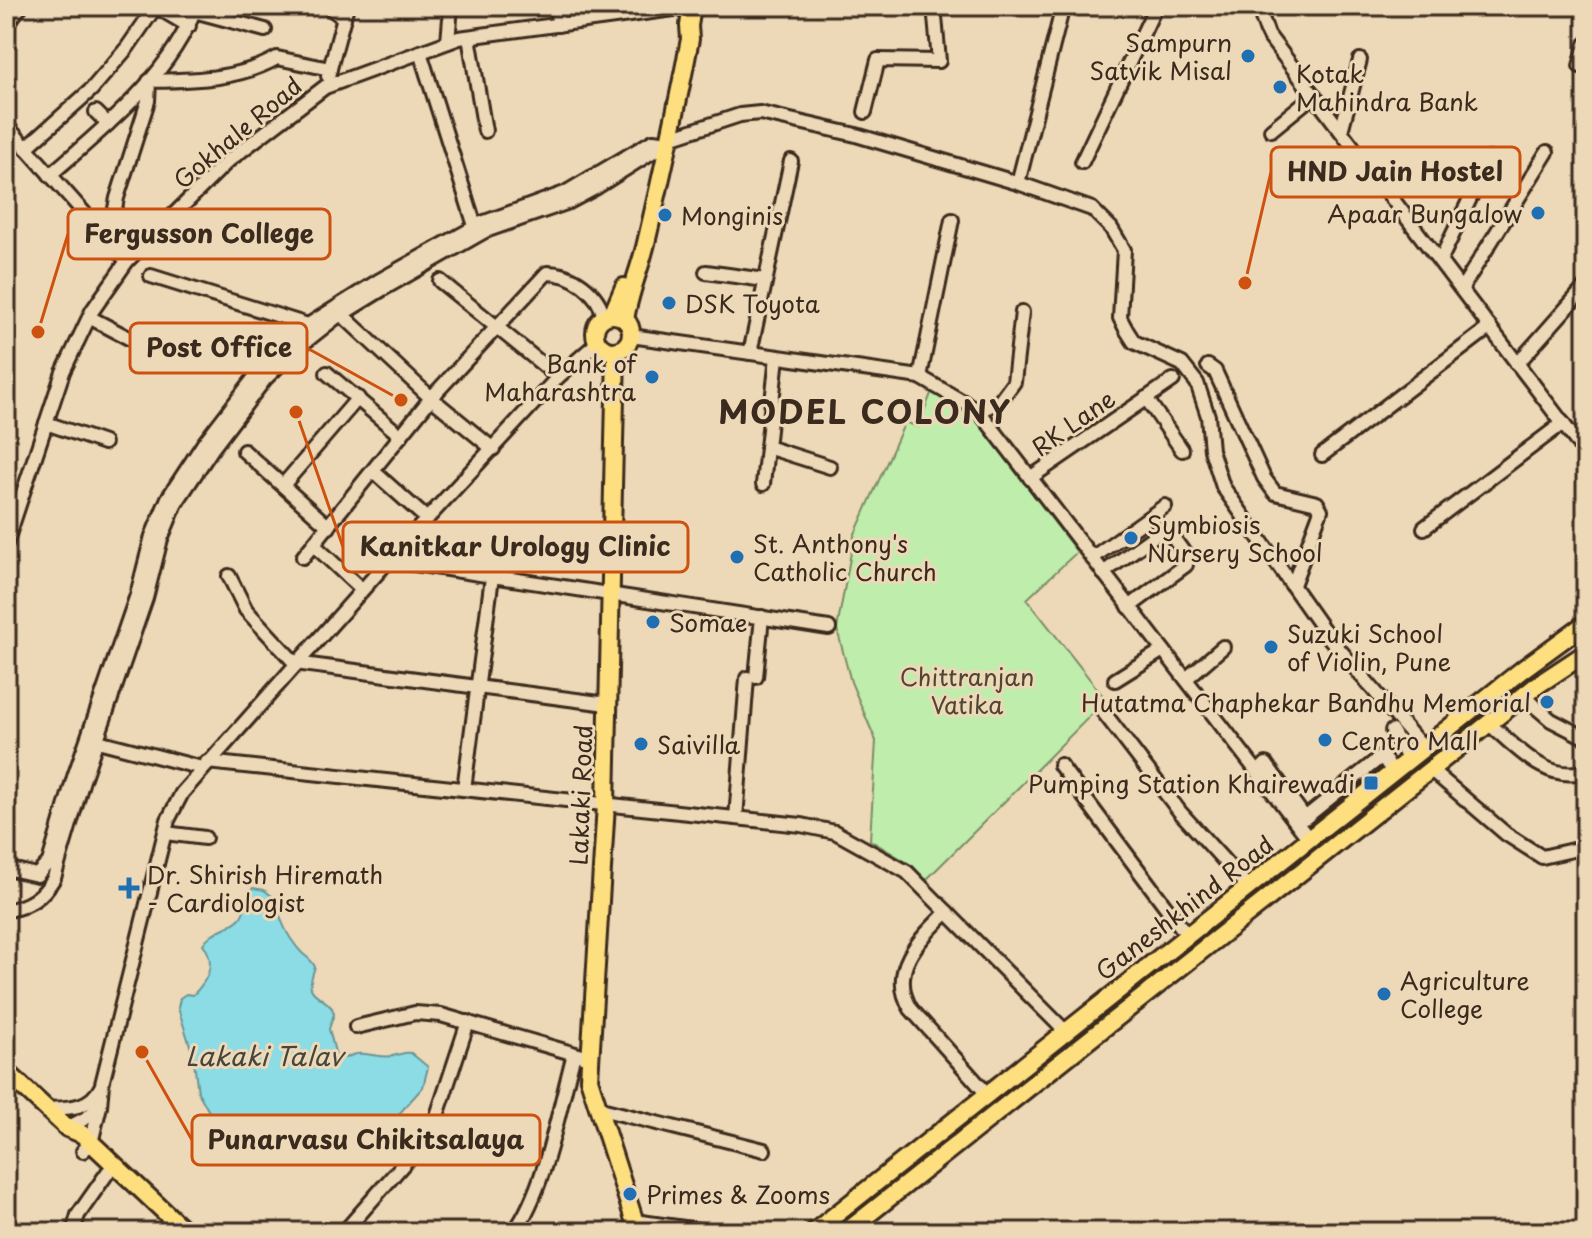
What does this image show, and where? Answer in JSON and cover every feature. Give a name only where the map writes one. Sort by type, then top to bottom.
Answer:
[{"type":"main road","points":[[618,322],[595,329],[597,343],[605,350],[616,352],[625,348],[618,322],[666,140],[682,38],[689,26],[693,6]]},
{"type":"main road","name":"Lakaki Road","points":[[616,352],[606,804],[581,1056],[636,1226]]},
{"type":"main road","name":"Ganeshkhind Road","points":[[814,1232],[1523,669],[1586,623]]},
{"type":"main road","name":"Ganeshkhind Road","points":[[846,1232],[1488,723],[1586,653]]},
{"type":"main road","points":[[1523,669],[1529,691]]},
{"type":"main road","points":[[6,1071],[87,1147],[186,1232]]},
{"type":"main road","points":[[6,1084],[58,1130],[67,1128]]},
{"type":"main road","points":[[87,1147],[108,1172],[171,1232]]},
{"type":"street","points":[[6,25],[21,6]]},
{"type":"street","points":[[26,148],[91,90],[127,48],[155,6],[189,26]]},
{"type":"street","points":[[325,87],[346,12],[327,6]]},
{"type":"street","points":[[448,42],[451,6]]},
{"type":"street","points":[[557,6],[558,25]]},
{"type":"street","name":"Gokhale Road","points":[[6,544],[63,372],[89,317],[127,261],[228,161],[325,87],[448,42],[693,6]]},
{"type":"street","points":[[865,112],[878,60],[939,61],[934,6]]},
{"type":"street","points":[[1018,183],[1063,6]]},
{"type":"street","points":[[1082,162],[1156,6]]},
{"type":"street","points":[[1258,6],[1268,35],[1586,454]]},
{"type":"street","points":[[50,175],[136,99],[189,26],[195,9],[265,30]]},
{"type":"street","points":[[469,37],[485,131]]},
{"type":"street","points":[[1580,66],[1586,44]]},
{"type":"street","points":[[420,52],[475,226]]},
{"type":"street","points":[[149,81],[203,80],[259,69],[277,58],[330,69]]},
{"type":"street","points":[[1341,131],[1360,60]]},
{"type":"street","points":[[109,241],[117,198],[148,101],[149,81]]},
{"type":"street","points":[[1271,130],[1314,95]]},
{"type":"street","points":[[96,112],[108,124]]},
{"type":"street","points":[[228,420],[265,379],[338,311],[475,226],[565,193],[653,141],[666,140],[740,115],[760,113],[856,135],[1018,183],[1092,209],[1111,228],[1124,250],[1120,318],[1134,342],[1182,364],[1197,383],[1208,416],[1211,450],[1223,487],[1327,635],[1423,748]]},
{"type":"street","points":[[6,125],[127,261]]},
{"type":"street","points":[[6,868],[37,875],[49,862],[146,598],[161,539],[176,503],[258,373],[308,325],[485,231],[569,202],[654,151],[666,140]]},
{"type":"street","points":[[1462,288],[1547,152]]},
{"type":"street","points":[[1440,261],[1489,159]]},
{"type":"street","points":[[750,353],[791,161]]},
{"type":"street","points":[[920,377],[952,220]]},
{"type":"street","points":[[706,272],[765,280]]},
{"type":"street","points":[[303,557],[431,398],[547,273],[562,273],[574,279],[618,322],[750,353],[920,377],[979,411],[1309,839]]},
{"type":"street","points":[[151,276],[308,325]]},
{"type":"street","points":[[440,281],[558,377]]},
{"type":"street","points":[[1517,364],[1586,286]]},
{"type":"street","points":[[338,311],[431,398],[493,449]]},
{"type":"street","points":[[979,411],[1000,401],[1014,383],[1022,312]]},
{"type":"street","points":[[89,317],[157,353]]},
{"type":"street","points":[[1322,455],[1490,327]]},
{"type":"street","points":[[87,1147],[100,1106],[102,1084],[168,820],[182,793],[389,560],[558,377],[597,343]]},
{"type":"street","points":[[763,484],[777,357]]},
{"type":"street","points":[[1208,366],[1215,371],[1264,478],[1275,493],[1317,503],[1321,510],[1293,585]]},
{"type":"street","points":[[327,373],[401,436]]},
{"type":"street","name":"RK Lane","points":[[1030,478],[1173,380]]},
{"type":"street","points":[[284,484],[358,398]]},
{"type":"street","points":[[1144,400],[1182,450]]},
{"type":"street","points":[[46,423],[104,443]]},
{"type":"street","points":[[1424,528],[1563,423]]},
{"type":"street","points":[[767,447],[830,467]]},
{"type":"street","points":[[244,451],[329,527]]},
{"type":"street","points":[[373,471],[427,519]]},
{"type":"street","points":[[1092,558],[1165,506]]},
{"type":"street","points":[[1103,573],[1161,531],[1169,532],[1187,557],[1186,565],[1129,607]]},
{"type":"street","points":[[314,545],[362,590]]},
{"type":"street","points":[[389,560],[829,628]]},
{"type":"street","points":[[229,576],[246,610],[295,663],[607,704]]},
{"type":"street","points":[[464,789],[492,577]]},
{"type":"street","points":[[736,818],[762,617]]},
{"type":"street","points":[[1186,679],[1223,647]]},
{"type":"street","points":[[1115,680],[1163,650]]},
{"type":"street","points":[[1529,691],[1551,720],[1586,738]]},
{"type":"street","points":[[1101,709],[1180,812],[1248,887]]},
{"type":"street","points":[[1488,723],[1545,771],[1578,774],[1586,771]]},
{"type":"street","points":[[1392,731],[1409,760]]},
{"type":"street","points":[[92,740],[205,765],[606,804],[801,825],[835,832],[907,872],[1066,1032]]},
{"type":"street","points":[[6,911],[32,903],[47,890],[54,878],[92,740]]},
{"type":"street","points":[[1258,772],[1266,764],[1305,818],[1382,756],[1393,772]]},
{"type":"street","points":[[1060,765],[1187,935]]},
{"type":"street","points":[[1430,769],[1506,834],[1542,857],[1586,847]]},
{"type":"street","points":[[165,833],[205,838]]},
{"type":"street","points":[[947,912],[917,943],[902,973],[903,995],[911,1009],[987,1094]]},
{"type":"street","points":[[356,1027],[415,1013],[441,1015],[581,1056],[539,1179],[521,1223],[514,1232]]},
{"type":"street","points":[[344,1232],[407,1160],[422,1148],[431,1134],[468,1022]]},
{"type":"street","points":[[47,1109],[84,1104],[97,1094],[102,1084]]},
{"type":"street","points":[[67,1128],[88,1117],[100,1106]]},
{"type":"street","points":[[597,1108],[764,1150]]},
{"type":"street","points":[[73,1232],[78,1215],[108,1172]]},
{"type":"street","points":[[636,1226],[713,1232]]},
{"type":"green space","name":"Chittranjan Vatika","points":[[932,391],[973,416],[1077,552],[1027,599],[1106,700],[926,880],[913,866],[870,840],[876,741],[851,682],[837,629],[854,536],[905,422],[918,427]]},
{"type":"water","name":"Lakaki Talav","points":[[253,888],[264,890],[277,900],[288,935],[315,967],[311,989],[332,1008],[334,1014],[329,1029],[336,1056],[346,1058],[363,1054],[386,1057],[411,1053],[428,1067],[423,1087],[358,1160],[353,1159],[328,1127],[311,1119],[300,1119],[270,1140],[256,1144],[234,1144],[223,1137],[198,1092],[193,1055],[178,1008],[180,998],[186,994],[193,995],[203,983],[210,965],[203,944],[211,935],[240,918]]},
{"type":"place","name":"Sampurn Satvik Misal","points":[[1248,56]]},
{"type":"place","name":"Kotak Mahindra Bank","points":[[1280,87]]},
{"type":"place","name":"Apaar Bungalow","points":[[1538,213]]},
{"type":"place","name":"Monginis","points":[[665,215]]},
{"type":"place","name":"HND Jain Hostel","points":[[1245,283]]},
{"type":"place","name":"DSK Toyota","points":[[669,303]]},
{"type":"place","name":"Fergusson College","points":[[38,332]]},
{"type":"place","name":"Bank of Maharashtra","points":[[652,377]]},
{"type":"place","name":"Post Office","points":[[401,400]]},
{"type":"place","name":"Kanitkar Urology Clinic","points":[[296,412]]},
{"type":"place","name":"Symbiosis Nursery School","points":[[1131,538]]},
{"type":"place","name":"St. Anthony's Catholic Church","points":[[737,557]]},
{"type":"place","name":"Somae","points":[[653,622]]},
{"type":"place","name":"Suzuki School of Violin, Pune","points":[[1271,647]]},
{"type":"place","name":"Hutatma Chaphekar Bandhu Memorial","points":[[1547,702]]},
{"type":"place","name":"Centro Mall","points":[[1325,740]]},
{"type":"place","name":"Saivilla","points":[[641,744]]},
{"type":"place","name":"Pumping Station Khairewadi","points":[[1371,783]]},
{"type":"place","name":"Dr. Shirish Hiremath - Cardiologist","points":[[129,888]]},
{"type":"place","name":"Agriculture College","points":[[1384,994]]},
{"type":"place","name":"Punarvasu Chikitsalaya","points":[[142,1052]]},
{"type":"place","name":"Primes & Zooms","points":[[630,1194]]},
{"type":"district","name":"MODEL COLONY","points":[[865,411]]}]
